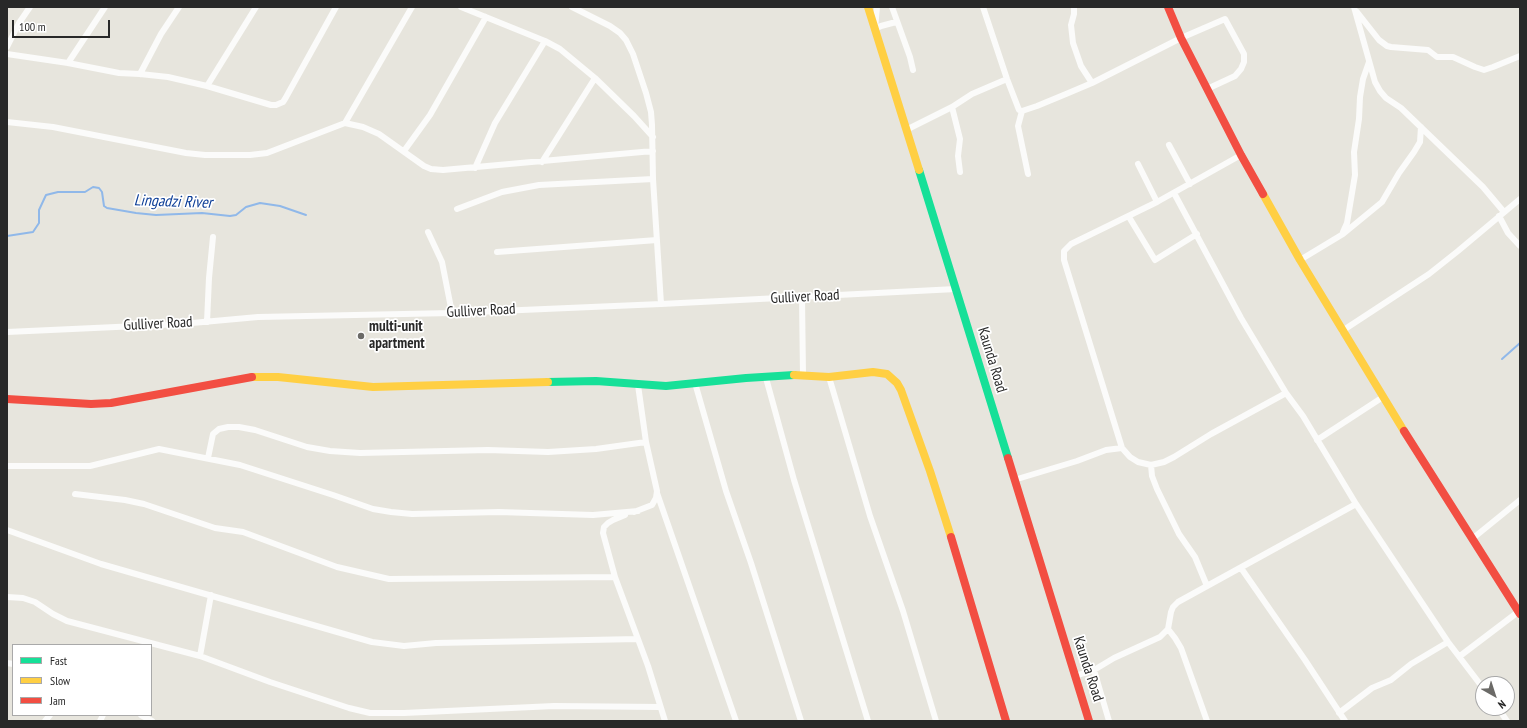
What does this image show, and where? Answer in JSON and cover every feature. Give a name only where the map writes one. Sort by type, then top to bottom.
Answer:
[{"type":"street","points":[[7,46],[19,23],[30,7]]},
{"type":"street","points":[[68,62],[106,7]]},
{"type":"street","points":[[140,74],[161,34],[179,7]]},
{"type":"street","points":[[206,86],[256,7]]},
{"type":"street","points":[[7,54],[68,62],[113,72],[168,77],[206,86],[271,105],[276,105],[283,102],[336,7]]},
{"type":"street","points":[[345,122],[412,7]]},
{"type":"street","points":[[461,7],[546,41],[574,59],[634,116],[653,137]]},
{"type":"street","points":[[572,7],[610,26],[620,33],[626,40],[633,54],[646,93],[651,112],[653,137],[653,179],[661,304]]},
{"type":"street","name":"Kaunda Road","points":[[868,7],[1089,721]]},
{"type":"street","points":[[875,29],[877,7]]},
{"type":"street","points":[[892,7],[896,22],[910,56],[913,70]]},
{"type":"street","points":[[983,7],[1017,106],[1019,110],[1022,111]]},
{"type":"street","points":[[1074,7],[1071,25],[1073,43],[1081,66],[1092,83]]},
{"type":"street","points":[[1168,7],[1181,38],[1241,156],[1300,260],[1342,331],[1519,613],[1460,656]]},
{"type":"street","points":[[1354,7],[1371,31],[1386,46],[1428,50],[1437,56],[1450,56],[1484,70],[1520,56]]},
{"type":"street","points":[[1354,7],[1375,82],[1380,91],[1386,98],[1401,108],[1484,187],[1501,214],[1508,233],[1520,246]]},
{"type":"street","points":[[404,151],[430,115],[486,17]]},
{"type":"street","points":[[1022,111],[1092,83],[1181,38],[1225,19],[1244,54],[1244,62],[1241,69],[1235,76],[1207,89]]},
{"type":"street","points":[[875,29],[880,26],[896,22]]},
{"type":"street","points":[[475,168],[495,123],[546,41]]},
{"type":"street","points":[[1343,234],[1352,202],[1355,175],[1354,152],[1359,119],[1360,97],[1363,79],[1369,62]]},
{"type":"street","points":[[542,162],[595,78]]},
{"type":"street","points":[[906,130],[952,107],[972,94],[1007,79]]},
{"type":"street","points":[[952,107],[960,139],[958,156],[960,172]]},
{"type":"street","points":[[1022,111],[1018,126],[1028,174]]},
{"type":"street","points":[[7,122],[54,127],[186,153],[218,155],[250,155],[267,153],[345,122],[363,126],[379,134],[419,163],[431,169],[443,170],[653,151]]},
{"type":"street","points":[[1300,260],[1343,234],[1386,196],[1399,173],[1420,142],[1421,127]]},
{"type":"street","points":[[1170,145],[1190,184]]},
{"type":"street","points":[[1241,156],[1129,217],[1071,244],[1064,251],[1064,260],[1122,448],[1130,457],[1138,462],[1151,465],[1164,462],[1211,434],[1286,393]]},
{"type":"street","points":[[1138,164],[1157,202]]},
{"type":"street","points":[[457,209],[502,192],[539,185],[653,179]]},
{"type":"street","points":[[1174,193],[1242,318],[1286,393],[1356,504],[1448,642],[1475,677]]},
{"type":"street","points":[[1342,331],[1429,274],[1520,199]]},
{"type":"street","points":[[1129,217],[1155,260],[1197,234]]},
{"type":"street","points":[[428,232],[442,262],[452,313]]},
{"type":"street","points":[[207,322],[213,237]]},
{"type":"street","points":[[497,252],[657,240]]},
{"type":"street","name":"Gulliver Road","points":[[7,332],[207,322],[258,317],[452,313],[802,298],[956,289]]},
{"type":"street","points":[[802,298],[804,375]]},
{"type":"street","points":[[7,399],[91,404],[111,403],[250,377],[278,377],[373,387],[596,381],[666,386],[729,379],[804,375],[829,377],[880,372],[887,374],[901,390],[934,486],[972,604],[1004,720]]},
{"type":"street","points":[[829,377],[870,516],[903,611],[936,721]]},
{"type":"street","points":[[766,378],[794,480],[868,721]]},
{"type":"street","points":[[695,383],[726,491],[751,563],[801,721]]},
{"type":"street","points":[[638,385],[646,442],[657,491],[736,721]]},
{"type":"street","points":[[1317,440],[1383,397]]},
{"type":"street","points":[[208,458],[213,434],[219,429],[228,427],[239,427],[255,430],[307,447],[330,451],[360,453],[488,450],[548,452],[596,449],[646,442]]},
{"type":"street","points":[[1014,480],[1077,461],[1102,451],[1122,448]]},
{"type":"street","points":[[7,466],[90,466],[159,449],[240,465],[373,509],[391,512],[412,514],[499,512],[593,515],[638,511]]},
{"type":"street","points":[[1151,465],[1152,476],[1160,495],[1179,534],[1195,557],[1207,586]]},
{"type":"street","points":[[657,491],[656,498],[652,505],[613,520],[604,528],[603,533],[615,577],[648,666],[664,721]]},
{"type":"street","points":[[75,494],[126,500],[144,504],[215,528],[243,532],[337,567],[389,579],[615,577]]},
{"type":"street","points":[[1472,539],[1520,500]]},
{"type":"street","points":[[1075,676],[1094,670],[1114,658],[1160,637],[1168,629],[1171,612],[1173,607],[1178,602],[1356,504]]},
{"type":"street","points":[[7,530],[101,564],[372,642],[404,646],[436,643],[638,639]]},
{"type":"street","points":[[1241,568],[1305,660],[1345,721]]},
{"type":"street","points":[[200,656],[211,595]]},
{"type":"street","points":[[7,596],[23,598],[35,602],[67,621],[200,656],[270,682],[370,713],[404,713],[554,706],[660,708]]},
{"type":"street","points":[[1168,629],[1176,638],[1181,648],[1207,721]]},
{"type":"street","points":[[1339,713],[1372,688],[1391,680],[1412,664],[1448,642]]},
{"type":"street","points":[[1094,670],[1109,721]]},
{"type":"street","points":[[143,716],[152,721]]},
{"type":"waterway","name":"Lingadzi River","points":[[7,236],[33,232],[39,223],[39,210],[46,195],[58,192],[85,192],[93,187],[99,188],[102,192],[104,206],[107,208],[136,213],[156,215],[202,213],[230,216],[236,215],[246,207],[260,203],[280,206],[306,215]]},
{"type":"waterway","points":[[1502,359],[1520,343]]},
{"type":"traffic: fast","points":[[919,170],[1008,458]]},
{"type":"traffic: fast","points":[[548,382],[596,381],[666,386],[794,375]]},
{"type":"traffic: slow","points":[[868,7],[919,170]]},
{"type":"traffic: slow","points":[[1263,194],[1300,260],[1404,431]]},
{"type":"traffic: slow","points":[[794,375],[829,377],[873,372],[887,374],[897,383],[901,390],[930,471],[951,537]]},
{"type":"traffic: slow","points":[[252,377],[278,377],[373,387],[548,382]]},
{"type":"traffic: jam","points":[[1168,7],[1181,38],[1241,155],[1263,194]]},
{"type":"traffic: jam","points":[[7,399],[91,404],[111,403],[252,377]]},
{"type":"traffic: jam","points":[[1404,431],[1520,614]]},
{"type":"traffic: jam","points":[[1008,458],[1089,721]]},
{"type":"traffic: jam","points":[[951,537],[1006,721]]},
{"type":"place","name":"multi-unit apartment","points":[[361,336]]}]
